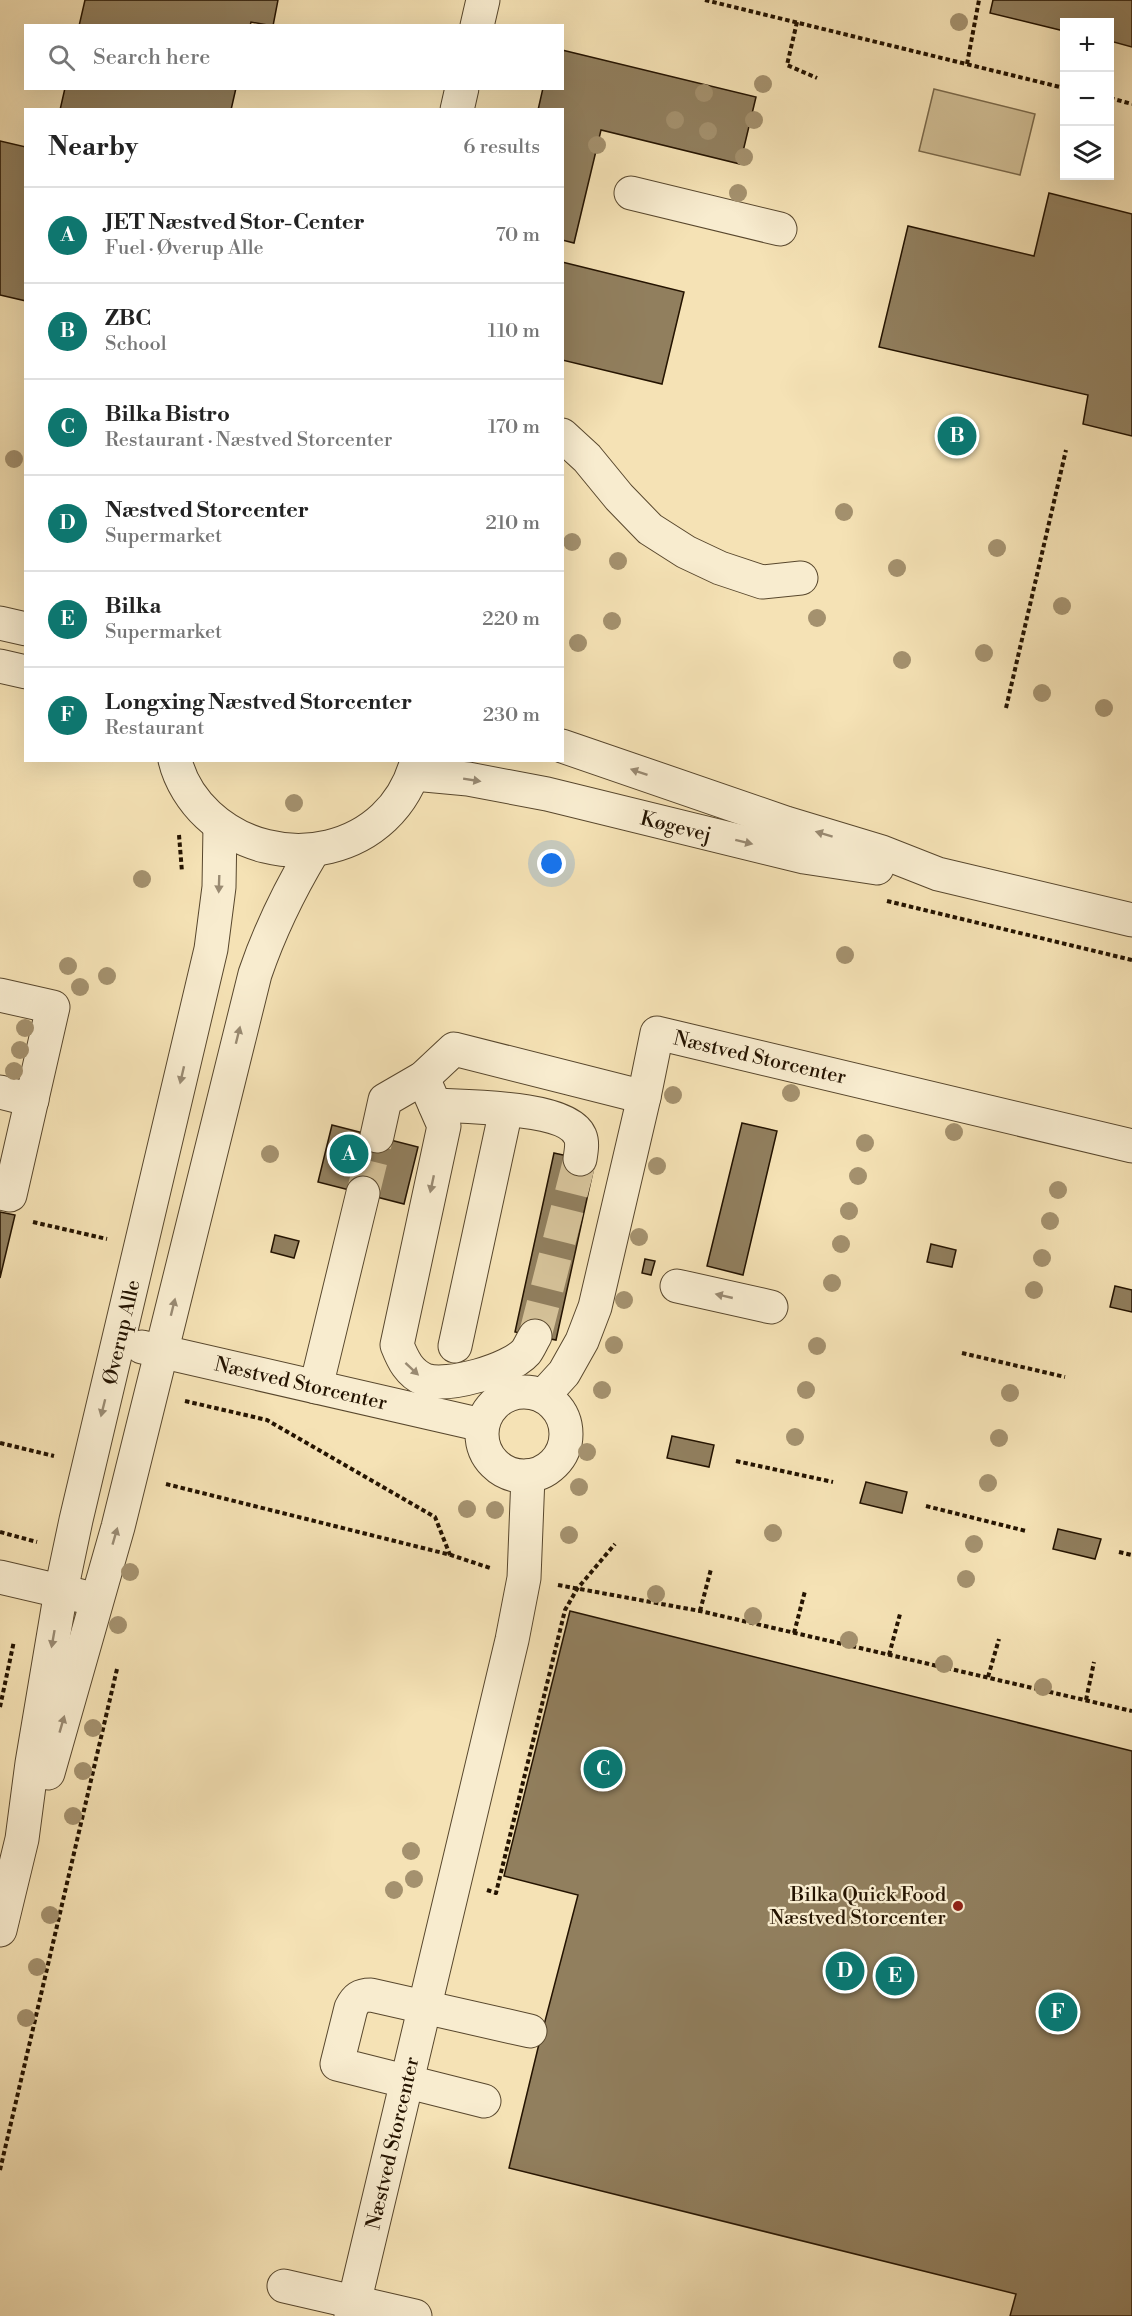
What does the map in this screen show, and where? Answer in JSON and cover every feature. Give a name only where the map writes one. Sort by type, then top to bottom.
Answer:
[{"type":"street","points":[[477,24],[483,0]]},
{"type":"street","points":[[457,108],[462,90]]},
{"type":"street","points":[[631,193],[780,229]]},
{"type":"street","points":[[564,437],[587,458],[619,497],[650,529],[686,552],[720,568],[762,582],[801,578]]},
{"type":"street","points":[[0,623],[24,629]]},
{"type":"street","points":[[0,666],[24,672]]},
{"type":"street","name":"Køgevej","points":[[564,747],[786,823],[882,852],[938,874]]},
{"type":"street","points":[[176,762],[187,788],[201,809],[220,826],[264,847],[288,851],[313,850],[345,842],[373,826],[397,803],[415,767]]},
{"type":"street","name":"Køgevej","points":[[415,767],[547,794],[804,857],[938,874],[1132,920]]},
{"type":"street","name":"Øverup Alle","points":[[0,1930],[22,1839],[32,1763],[61,1591],[76,1520],[211,949],[219,887],[220,826]]},
{"type":"street","name":"Øverup Alle","points":[[22,1839],[51,1764],[97,1600],[162,1351],[255,974],[282,906],[313,850]]},
{"type":"street","points":[[0,995],[53,1008],[32,1100],[5,1194]]},
{"type":"street","name":"Næstved Storcenter","points":[[543,1396],[564,1373],[582,1341],[595,1307],[657,1033],[1132,1146]]},
{"type":"street","points":[[535,1336],[525,1353],[508,1365],[449,1381],[426,1380],[411,1371],[402,1359],[397,1345],[434,1103],[454,1049],[644,1097]]},
{"type":"street","points":[[542,1113],[550,1073]]},
{"type":"street","points":[[0,1092],[32,1100]]},
{"type":"street","points":[[377,1136],[385,1100],[542,1113],[570,1124],[577,1130],[581,1137],[580,1159]]},
{"type":"street","points":[[455,1346],[506,1110]]},
{"type":"street","points":[[316,1387],[363,1193]]},
{"type":"street","points":[[677,1286],[771,1307]]},
{"type":"street","name":"Næstved Storcenter","points":[[119,1342],[482,1425]]},
{"type":"street","points":[[518,1392],[531,1392],[543,1396],[554,1404],[562,1415],[566,1428],[566,1442],[553,1466],[541,1473],[514,1476],[492,1462],[485,1451],[482,1425],[491,1408],[506,1396],[518,1392]]},
{"type":"street","name":"Næstved Storcenter","points":[[353,2309],[512,1640],[524,1578],[528,1476]]},
{"type":"street","points":[[0,1577],[97,1600]]},
{"type":"street","points":[[484,2101],[337,2064],[351,2008],[357,1998],[370,1995],[530,2031]]},
{"type":"street","points":[[284,2286],[353,2309],[415,2316]]},
{"type":"path","points":[[705,0],[1060,86]]},
{"type":"path","points":[[967,64],[979,0]]},
{"type":"path","points":[[797,22],[787,65],[817,78]]},
{"type":"path","points":[[1114,99],[1132,104]]},
{"type":"path","points":[[1006,708],[1066,450]]},
{"type":"path","points":[[5,1194],[32,1209],[30,1221],[111,1240]]},
{"type":"path","points":[[962,1353],[1065,1377]]},
{"type":"path","points":[[182,1400],[267,1420],[435,1517],[451,1555]]},
{"type":"path","points":[[0,1443],[55,1456]]},
{"type":"path","points":[[736,1461],[834,1482]]},
{"type":"path","points":[[166,1484],[451,1555],[524,1578],[700,1611],[1132,1710]]},
{"type":"path","points":[[926,1506],[1026,1531]]},
{"type":"path","points":[[454,1883],[496,1893],[565,1610],[577,1589],[615,1544]]},
{"type":"path","points":[[1119,1552],[1132,1555]]},
{"type":"path","points":[[700,1611],[711,1569]]},
{"type":"path","points":[[794,1633],[805,1591]]},
{"type":"path","points":[[889,1655],[900,1614]]},
{"type":"path","points":[[988,1677],[999,1639]]},
{"type":"path","points":[[1086,1700],[1094,1662]]},
{"type":"shaded area","points":[[934,89],[1035,114],[1020,175],[919,151]]},
{"type":"building","points":[[85,0],[278,0],[273,24],[251,22],[250,24],[79,24]]},
{"type":"building","points":[[993,0],[1132,0],[1132,47],[1114,42],[1114,18],[1060,18],[1060,30],[990,13]]},
{"type":"building","points":[[564,50],[756,97],[740,164],[601,130],[574,243],[564,240],[564,108],[538,108],[543,90],[564,90]]},
{"type":"building","points":[[65,90],[236,90],[231,108],[60,108]]},
{"type":"building","points":[[0,141],[24,147],[24,301],[0,295]]},
{"type":"building","points":[[1049,193],[1132,214],[1132,436],[1083,424],[1088,395],[879,347],[908,226],[1034,256]]},
{"type":"building","points":[[564,262],[684,292],[662,384],[564,360]]},
{"type":"building","points":[[742,1123],[777,1131],[743,1275],[707,1266]]},
{"type":"building","points":[[332,1125],[418,1147],[404,1204],[318,1182]]},
{"type":"building","points":[[554,1153],[595,1162],[556,1340],[515,1332]]},
{"type":"building","points":[[0,1212],[15,1215],[0,1278]]},
{"type":"building","points":[[275,1235],[299,1241],[294,1258],[271,1252]]},
{"type":"building","points":[[931,1244],[956,1250],[952,1267],[927,1262]]},
{"type":"building","points":[[645,1259],[655,1261],[651,1275],[642,1273]]},
{"type":"building","points":[[1115,1286],[1132,1290],[1132,1312],[1110,1307]]},
{"type":"building","points":[[672,1436],[714,1445],[709,1467],[667,1458]]},
{"type":"building","points":[[866,1482],[907,1492],[902,1513],[860,1503]]},
{"type":"building","points":[[1058,1529],[1101,1539],[1095,1559],[1053,1549]]},
{"type":"building","points":[[570,1611],[1132,1751],[1132,2316],[1010,2316],[1016,2294],[509,2168],[578,1895],[504,1876]]},
{"type":"tunnel","points":[[363,1193],[377,1136]]},
{"type":"tunnel","points":[[535,1336],[580,1159]]},
{"type":"place","name":"ZBC","points":[[957,436]]},
{"type":"place","name":"JET Næstved Stor-Center","points":[[349,1154]]},
{"type":"place","name":"Bilka Bistro","points":[[603,1769]]},
{"type":"place","name":"Bilka Quick Food Næstved Storcenter","points":[[958,1906]]},
{"type":"place","name":"Næstved Storcenter","points":[[845,1971]]},
{"type":"place","name":"Bilka","points":[[895,1976]]},
{"type":"place","name":"Longxing Næstved Storcenter","points":[[1058,2012]]}]
